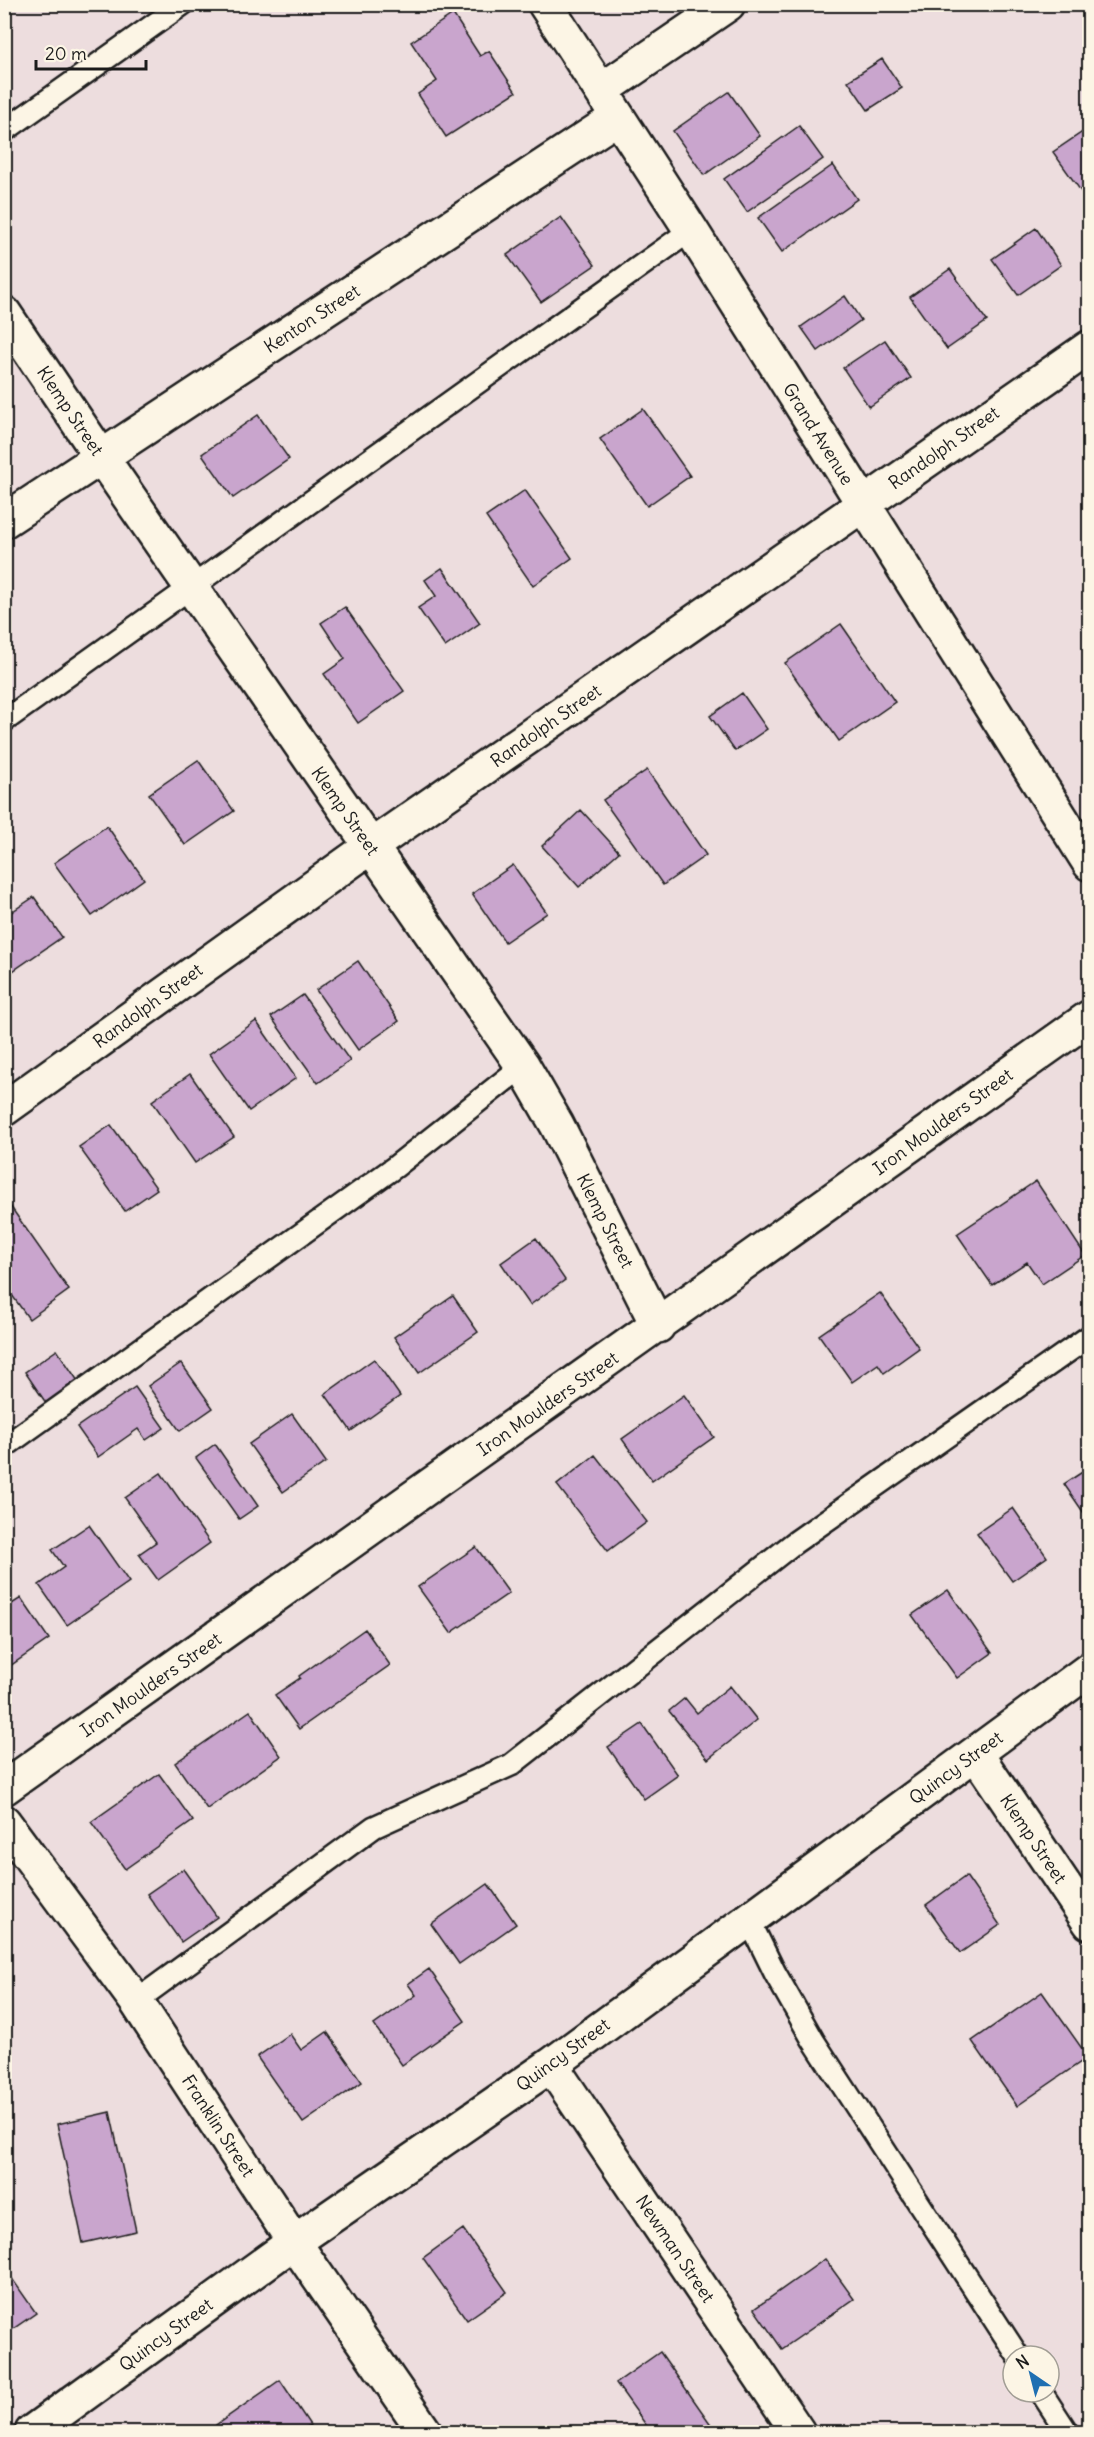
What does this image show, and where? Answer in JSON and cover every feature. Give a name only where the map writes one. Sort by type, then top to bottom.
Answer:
[{"type":"street","name":"Grand Avenue","points":[[545,4],[691,230],[1089,864]]},
{"type":"street","name":"Kenton Street","points":[[4,521],[102,458],[610,103],[728,4]]},
{"type":"street","name":"Klemp Street","points":[[4,313],[523,1066],[557,1125],[658,1326]]},
{"type":"street","name":"Randolph Street","points":[[4,1109],[370,847],[1089,347]]},
{"type":"street","name":"Iron Moulders Street","points":[[4,1788],[658,1326],[1089,1017]]},
{"type":"street","name":"Quincy Street","points":[[32,2433],[294,2242],[551,2065],[1089,1669]]},
{"type":"street","name":"Klemp Street","points":[[976,1754],[1089,1923]]},
{"type":"street","name":"Franklin Street","points":[[4,1822],[136,2001],[294,2242],[425,2433]]},
{"type":"street","name":"Newman Street","points":[[551,2065],[798,2433]]},
{"type":"lane","points":[[4,131],[183,4]]},
{"type":"lane","points":[[4,721],[691,230]]},
{"type":"lane","points":[[4,1447],[394,1167],[523,1066]]},
{"type":"lane","points":[[136,2001],[374,1827],[511,1765],[794,1544],[1089,1336]]},
{"type":"lane","points":[[749,1920],[775,1973],[813,2040],[1009,2344]]},
{"type":"lane","points":[[1049,2404],[1068,2433]]},
{"type":"building","points":[[453,14],[480,56],[489,51],[516,92],[446,137],[418,94],[437,81],[411,42]]},
{"type":"building","points":[[882,59],[902,88],[868,110],[848,81]]},
{"type":"building","points":[[729,92],[760,136],[704,175],[673,131]]},
{"type":"building","points":[[799,126],[823,159],[747,212],[724,179]]},
{"type":"building","points":[[1090,127],[1090,204],[1053,152]]},
{"type":"building","points":[[833,165],[857,199],[782,252],[758,218]]},
{"type":"building","points":[[561,217],[595,265],[541,302],[507,255]]},
{"type":"building","points":[[1036,228],[1061,265],[1018,295],[992,259]]},
{"type":"building","points":[[950,269],[987,321],[947,349],[910,297]]},
{"type":"building","points":[[845,296],[861,320],[818,351],[801,327]]},
{"type":"building","points":[[885,340],[911,378],[869,407],[843,368]]},
{"type":"building","points":[[643,409],[690,476],[647,506],[600,439]]},
{"type":"building","points":[[258,415],[289,459],[233,498],[202,454]]},
{"type":"building","points":[[525,490],[572,558],[533,586],[486,517]]},
{"type":"building","points":[[442,568],[480,623],[445,647],[418,608],[436,596],[425,580]]},
{"type":"building","points":[[345,607],[404,691],[358,723],[324,674],[345,659],[321,623]]},
{"type":"building","points":[[841,624],[895,702],[839,741],[785,663]]},
{"type":"building","points":[[742,693],[767,729],[735,751],[710,716]]},
{"type":"building","points":[[198,760],[234,811],[185,845],[149,794]]},
{"type":"building","points":[[647,770],[706,855],[663,885],[603,800]]},
{"type":"building","points":[[581,810],[619,852],[579,887],[542,846]]},
{"type":"building","points":[[107,826],[144,879],[92,916],[54,863]]},
{"type":"building","points":[[513,865],[547,913],[505,942],[472,894]]},
{"type":"building","points":[[34,897],[62,937],[4,977],[4,917]]},
{"type":"building","points":[[358,961],[399,1021],[358,1050],[316,990]]},
{"type":"building","points":[[303,995],[350,1061],[318,1083],[271,1017]]},
{"type":"building","points":[[256,1021],[296,1078],[249,1111],[209,1054]]},
{"type":"building","points":[[190,1074],[234,1137],[195,1163],[152,1101]]},
{"type":"building","points":[[111,1125],[157,1189],[125,1211],[79,1147]]},
{"type":"building","points":[[1036,1181],[1085,1255],[1042,1284],[1027,1262],[992,1285],[957,1234]]},
{"type":"building","points":[[8,1203],[69,1290],[29,1319],[4,1284],[4,1205]]},
{"type":"building","points":[[536,1238],[565,1280],[530,1305],[501,1263]]},
{"type":"building","points":[[880,1293],[919,1348],[884,1373],[878,1364],[852,1382],[819,1335]]},
{"type":"building","points":[[453,1296],[478,1332],[419,1373],[394,1337]]},
{"type":"building","points":[[57,1350],[78,1381],[46,1403],[25,1372]]},
{"type":"building","points":[[374,1359],[400,1396],[351,1431],[325,1394]]},
{"type":"building","points":[[181,1363],[213,1408],[180,1431],[148,1386]]},
{"type":"building","points":[[135,1387],[164,1428],[146,1440],[138,1429],[98,1457],[77,1427]]},
{"type":"building","points":[[684,1395],[714,1437],[652,1481],[622,1439]]},
{"type":"building","points":[[292,1414],[326,1462],[283,1492],[249,1444]]},
{"type":"building","points":[[215,1444],[258,1506],[239,1519],[196,1458]]},
{"type":"building","points":[[595,1455],[647,1522],[608,1551],[557,1485]]},
{"type":"building","points":[[1090,1467],[1090,1522],[1064,1484]]},
{"type":"building","points":[[161,1473],[210,1543],[158,1580],[139,1554],[156,1542],[125,1498]]},
{"type":"building","points":[[1013,1508],[1047,1557],[1012,1581],[977,1533]]},
{"type":"building","points":[[89,1525],[129,1582],[67,1625],[39,1585],[64,1567],[52,1550]]},
{"type":"building","points":[[476,1547],[509,1593],[451,1633],[418,1587]]},
{"type":"building","points":[[948,1590],[992,1653],[957,1678],[912,1615]]},
{"type":"building","points":[[21,1598],[49,1639],[4,1670],[4,1609]]},
{"type":"building","points":[[365,1629],[390,1665],[299,1729],[275,1695]]},
{"type":"building","points":[[730,1686],[757,1720],[708,1759],[669,1711],[685,1698],[697,1713]]},
{"type":"building","points":[[250,1711],[281,1756],[207,1809],[175,1763]]},
{"type":"building","points":[[642,1724],[678,1775],[644,1799],[608,1747]]},
{"type":"building","points":[[159,1774],[193,1821],[125,1869],[91,1822]]},
{"type":"building","points":[[183,1869],[217,1917],[181,1942],[147,1894]]},
{"type":"building","points":[[966,1876],[1000,1925],[960,1953],[926,1905]]},
{"type":"building","points":[[488,1884],[516,1924],[459,1964],[431,1924]]},
{"type":"building","points":[[429,1969],[465,2021],[402,2065],[374,2025],[416,1995],[408,1984]]},
{"type":"building","points":[[1042,1992],[1088,2057],[1017,2106],[972,2041]]},
{"type":"building","points":[[327,2032],[362,2082],[303,2123],[257,2057],[290,2034],[301,2050]]},
{"type":"building","points":[[110,2112],[136,2231],[83,2243],[57,2124]]},
{"type":"building","points":[[463,2229],[507,2292],[467,2320],[423,2258]]},
{"type":"building","points":[[825,2259],[854,2299],[782,2349],[754,2309]]},
{"type":"building","points":[[6,2270],[36,2313],[4,2335],[4,2271]]},
{"type":"building","points":[[660,2352],[712,2426],[702,2432],[651,2432],[616,2383]]},
{"type":"building","points":[[280,2380],[310,2425],[299,2432],[222,2432],[216,2425]]}]
